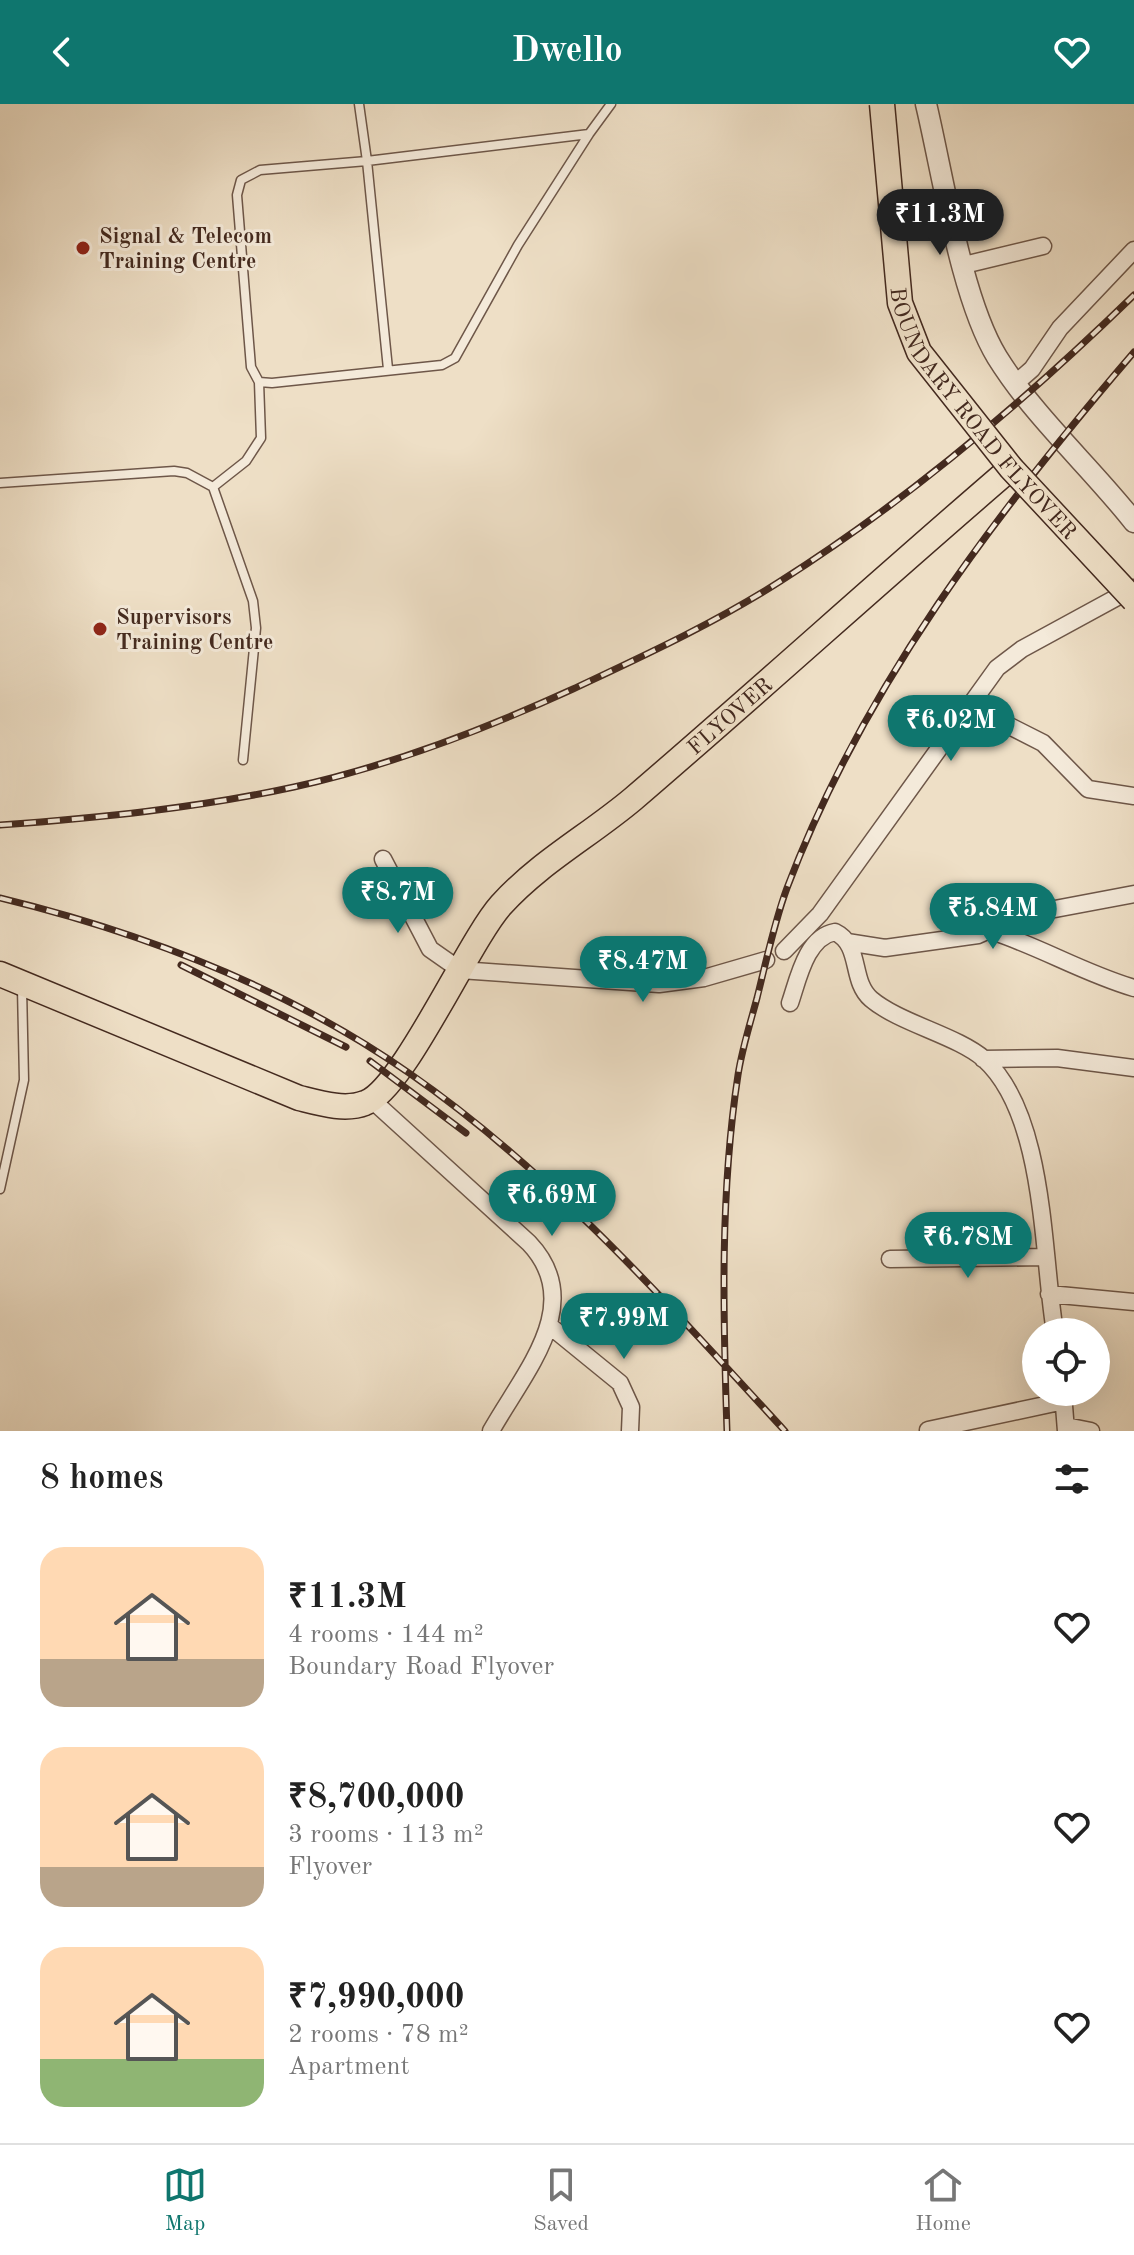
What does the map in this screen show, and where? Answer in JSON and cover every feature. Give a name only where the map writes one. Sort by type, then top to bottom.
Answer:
[{"type":"main road","name":"BOUNDARY ROAD FLYOVER","points":[[882,104],[900,303],[919,352],[954,400],[1011,468],[1134,600]]},
{"type":"main road","name":"FLYOVER","points":[[372,1100],[409,1053],[474,942],[498,908],[524,881],[630,801],[1011,468]]},
{"type":"main road","points":[[11,979],[299,1098],[342,1106],[372,1100]]},
{"type":"street","points":[[926,104],[970,291],[996,355],[1068,449],[1109,489],[1133,520]]},
{"type":"street","points":[[964,265],[1043,246]]},
{"type":"street","points":[[1016,383],[1032,369],[1060,328],[1134,250]]},
{"type":"street","points":[[784,951],[820,914],[997,668],[1022,649],[1134,588]]},
{"type":"street","points":[[968,705],[1043,743],[1088,789],[1134,796]]},
{"type":"street","points":[[383,859],[430,949],[460,970],[512,971],[659,984],[704,978],[766,960]]},
{"type":"street","points":[[790,1003],[804,963],[819,939],[835,932],[847,942],[885,948],[991,931],[1023,915],[1134,894]]},
{"type":"street","points":[[991,931],[1047,950],[1075,969],[1134,988]]},
{"type":"street","points":[[847,942],[859,982],[873,1001],[983,1059],[1013,1103],[1042,1200],[1053,1318]]},
{"type":"street","points":[[983,1059],[1057,1058],[1134,1068]]},
{"type":"street","points":[[372,1100],[544,1259],[555,1291],[550,1326],[491,1431]]},
{"type":"street","points":[[890,1259],[1045,1257]]},
{"type":"street","points":[[1049,1294],[1134,1302]]},
{"type":"street","points":[[550,1326],[620,1383],[631,1407],[630,1431]]},
{"type":"street","points":[[928,1430],[1023,1406]]},
{"type":"street","points":[[1064,1406],[1066,1428],[1091,1431]]},
{"type":"lane","points":[[359,104],[388,369]]},
{"type":"lane","points":[[259,382],[442,365],[455,358],[518,245],[611,104]]},
{"type":"lane","points":[[213,487],[246,461],[261,438],[259,382],[251,367],[237,195],[241,180],[260,170],[367,161],[589,134]]},
{"type":"lane","points":[[0,483],[174,471],[187,473],[213,487],[253,601],[256,628],[243,760]]},
{"type":"lane","points":[[0,1189],[24,1080],[11,979]]},
{"type":"railway","points":[[0,825],[148,811],[294,787],[365,769],[436,746],[573,689],[729,612],[827,551],[964,448],[1051,373],[1134,295]]},
{"type":"railway","points":[[727,1431],[724,1253],[732,1119],[744,1046],[787,888],[818,814],[854,742],[937,605],[1032,475],[1134,352]]},
{"type":"railway","points":[[0,898],[108,928],[213,967],[314,1015],[409,1073],[512,1153],[560,1196],[652,1288],[785,1431]]},
{"type":"railway","points":[[181,965],[346,1047]]},
{"type":"railway","points":[[370,1061],[466,1133]]},
{"type":"place","name":"Signal & Telecom Training Centre","points":[[83,248]]},
{"type":"place","name":"Supervisors Training Centre","points":[[100,629]]}]
